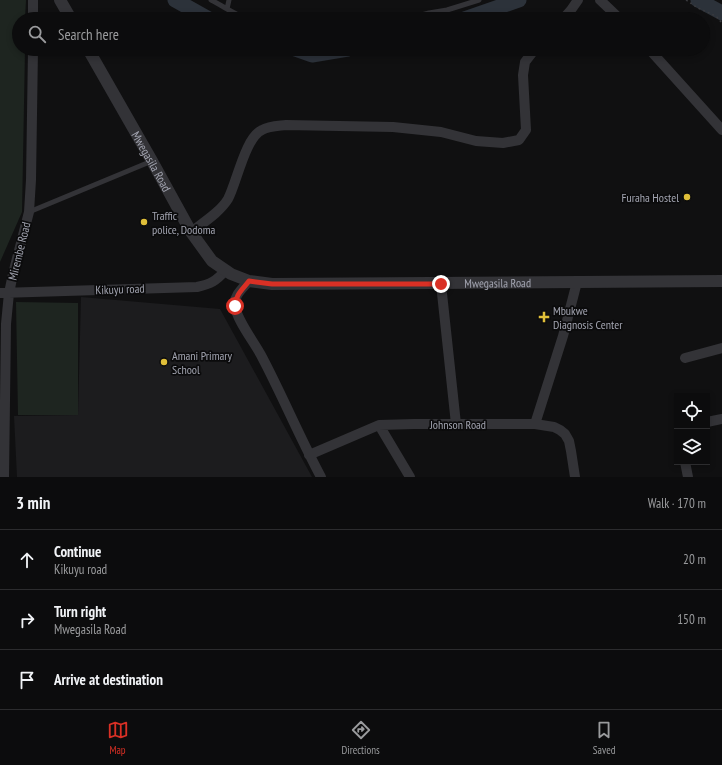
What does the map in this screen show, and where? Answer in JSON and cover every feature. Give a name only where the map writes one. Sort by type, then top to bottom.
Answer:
[{"type":"street","points":[[33,0],[33,12]]},
{"type":"street","points":[[60,0],[67,12]]},
{"type":"street","points":[[569,12],[578,0]]},
{"type":"street","points":[[600,0],[613,12]]},
{"type":"street","name":"Mirembe Road","points":[[4,477],[3,431],[6,324],[5,293],[13,274],[29,212],[31,180],[33,56]]},
{"type":"street","name":"Mwegasila Road","points":[[92,56],[191,232],[212,260],[231,274],[249,281],[272,284],[722,281]]},
{"type":"street","points":[[191,232],[223,205],[229,197],[246,152],[253,138],[261,130],[270,127],[286,125],[393,127],[441,132],[476,141],[503,143],[519,140],[526,130],[523,76],[525,62],[530,56]]},
{"type":"street","points":[[655,56],[722,130]]},
{"type":"street","name":"Kikuyu road","points":[[5,293],[197,287],[214,282],[226,270]]},
{"type":"street","points":[[249,281],[237,296],[235,301],[237,314],[261,354],[321,477]]},
{"type":"street","points":[[535,424],[563,336],[577,282]]},
{"type":"street","points":[[441,284],[456,424]]},
{"type":"street","points":[[685,358],[722,348]]},
{"type":"street","points":[[710,421],[722,419]]},
{"type":"street","name":"Johnson Road","points":[[309,455],[379,425],[535,424],[554,427],[565,434],[572,451],[575,477]]},
{"type":"street","points":[[379,425],[410,477]]},
{"type":"street","points":[[686,465],[688,477]]},
{"type":"lane","points":[[211,0],[232,12]]},
{"type":"lane","points":[[228,9],[229,0]]},
{"type":"lane","points":[[435,12],[447,10],[479,0]]},
{"type":"lane","points":[[29,212],[152,161]]},
{"type":"path","points":[[686,0],[707,12]]},
{"type":"path","points":[[710,13],[716,16],[722,23]]},
{"type":"shaded area","points":[[0,0],[26,0],[25,12],[12,12],[12,56],[25,56],[22,212],[0,262]]},
{"type":"shaded area","name":"Amani Primary School","points":[[81,297],[220,309],[312,477],[17,477],[14,416],[78,415]]},
{"type":"shaded area","points":[[16,302],[78,303],[78,415],[18,415]]},
{"type":"waterway","points":[[175,0],[196,12]]},
{"type":"waterway","points":[[484,12],[519,0]]},
{"type":"waterway","points":[[698,0],[722,13]]},
{"type":"place","name":"Furaha Hostel","points":[[687,197]]},
{"type":"place","name":"Traffic police, Dodoma","points":[[144,222]]},
{"type":"place","name":"Mbukwe Diagnosis Center","points":[[544,317]]},
{"type":"place","name":"Amani Primary School","points":[[164,362]]},
{"type":"route","points":[[235,306],[237,296],[249,281],[272,284],[441,284]]}]
